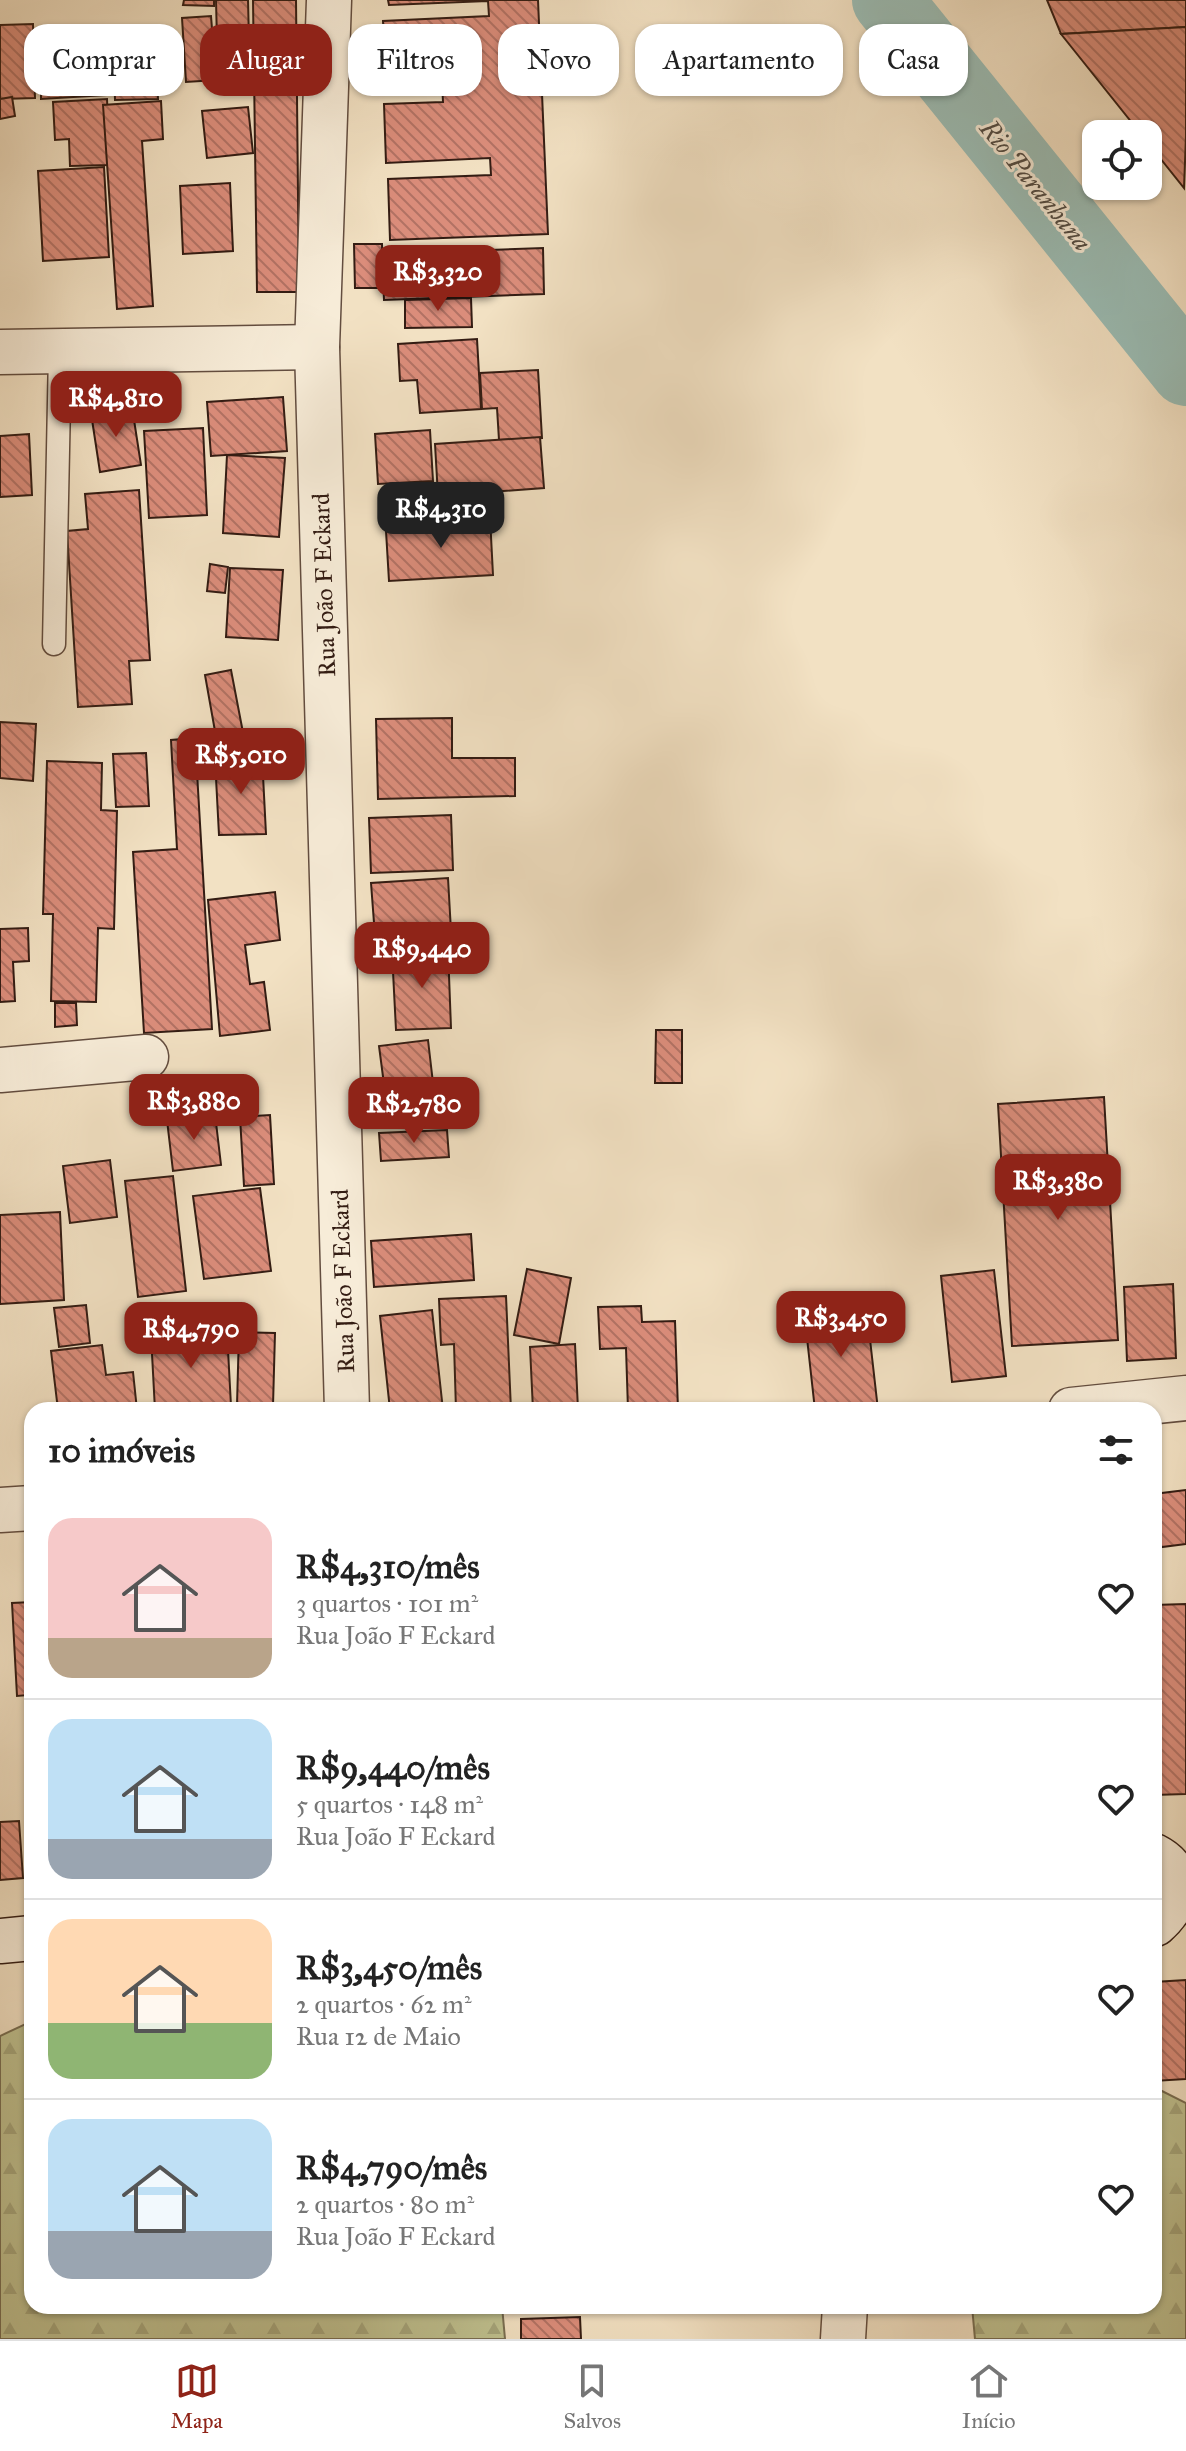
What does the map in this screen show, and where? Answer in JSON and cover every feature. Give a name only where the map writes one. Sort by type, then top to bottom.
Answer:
[{"type":"street","name":"Rua João F Eckard","points":[[329,0],[317,347],[347,1402]]},
{"type":"street","points":[[0,352],[317,347]]},
{"type":"street","points":[[0,1070],[146,1057]]},
{"type":"street","points":[[1151,1402],[1186,1398]]},
{"type":"street","points":[[0,1510],[24,1508]]},
{"type":"street","points":[[1162,1852],[1186,1848]]},
{"type":"street","points":[[1162,1859],[1174,1873],[1177,1887],[1169,1912],[1162,1918]]},
{"type":"street","points":[[1162,1923],[1186,1921]]},
{"type":"street","points":[[0,1941],[24,1939]]},
{"type":"street","points":[[843,2339],[845,2314]]},
{"type":"lane","points":[[54,644],[60,353]]},
{"type":"green space","points":[[24,2025],[24,2314],[503,2314],[505,2339],[0,2339],[0,2036]]},
{"type":"green space","points":[[1162,2091],[1186,2103],[1186,2339],[975,2339],[973,2314],[1162,2314]]},
{"type":"building","points":[[184,0],[214,0],[214,6],[183,5]]},
{"type":"building","points":[[216,0],[248,0],[249,24],[217,24]]},
{"type":"building","points":[[253,0],[296,0],[296,24],[253,24]]},
{"type":"building","points":[[388,0],[538,0],[539,24],[498,24],[498,96],[542,96],[548,234],[390,240],[388,179],[491,175],[490,158],[386,163],[384,104],[443,102],[443,96],[482,96],[482,24],[383,24],[383,21],[489,16],[488,1],[389,5]]},
{"type":"building","points":[[1047,0],[1186,0],[1186,27],[1061,34]]},
{"type":"building","points":[[211,16],[212,24],[200,24],[200,81],[186,82],[182,18]]},
{"type":"building","points":[[24,24],[24,96],[35,98],[0,99],[0,25]]},
{"type":"building","points":[[1186,27],[1184,188],[1162,160],[1162,120],[1130,120],[1061,34]]},
{"type":"building","points":[[41,96],[90,96],[41,99]]},
{"type":"building","points":[[115,96],[158,96],[158,99],[115,100]]},
{"type":"building","points":[[254,96],[297,96],[299,292],[257,292]]},
{"type":"building","points":[[12,97],[15,116],[0,119],[0,99]]},
{"type":"building","points":[[107,99],[110,165],[70,166],[69,139],[55,140],[53,102]]},
{"type":"building","points":[[161,101],[163,139],[142,141],[153,306],[117,309],[103,105]]},
{"type":"building","points":[[248,107],[253,153],[207,158],[202,111]]},
{"type":"building","points":[[104,167],[109,257],[43,261],[38,171]]},
{"type":"building","points":[[230,183],[233,251],[183,254],[180,186]]},
{"type":"building","points":[[354,244],[382,244],[383,288],[355,288]]},
{"type":"building","points":[[543,248],[544,294],[384,300],[382,254]]},
{"type":"building","points":[[471,298],[472,327],[405,328],[405,300]]},
{"type":"building","points":[[477,339],[481,409],[420,413],[417,380],[400,381],[398,344]]},
{"type":"building","points":[[538,370],[542,438],[499,440],[497,408],[482,409],[480,373]]},
{"type":"building","points":[[283,397],[287,451],[211,456],[207,402]]},
{"type":"building","points":[[132,407],[141,465],[100,472],[91,413]]},
{"type":"building","points":[[203,428],[207,515],[149,518],[144,431]]},
{"type":"building","points":[[430,430],[433,481],[378,484],[375,434]]},
{"type":"building","points":[[29,434],[32,495],[0,497],[0,436]]},
{"type":"building","points":[[540,437],[544,488],[438,496],[435,444]]},
{"type":"building","points":[[227,455],[285,458],[279,537],[223,533]]},
{"type":"building","points":[[139,490],[150,660],[129,661],[132,704],[78,707],[67,531],[88,529],[85,494]]},
{"type":"building","points":[[490,517],[493,575],[389,581],[386,531],[434,528],[433,520]]},
{"type":"building","points":[[210,564],[228,567],[225,593],[207,591]]},
{"type":"building","points":[[230,568],[283,570],[278,640],[226,637]]},
{"type":"building","points":[[231,670],[245,743],[218,748],[205,675]]},
{"type":"building","points":[[452,718],[452,758],[515,758],[515,796],[378,799],[376,719]]},
{"type":"building","points":[[0,722],[36,724],[33,781],[0,778]]},
{"type":"building","points":[[195,738],[212,1029],[144,1033],[133,852],[177,849],[171,740]]},
{"type":"building","points":[[146,753],[149,806],[116,807],[113,754]]},
{"type":"building","points":[[262,756],[266,834],[219,835],[215,759]]},
{"type":"building","points":[[47,761],[102,763],[101,810],[117,811],[114,929],[98,928],[96,1002],[51,1001],[53,914],[43,914]]},
{"type":"building","points":[[451,815],[453,870],[371,873],[369,818]]},
{"type":"building","points":[[448,878],[451,931],[375,936],[371,883]]},
{"type":"building","points":[[275,892],[280,940],[245,945],[250,984],[264,982],[270,1030],[220,1036],[208,900]]},
{"type":"building","points":[[28,928],[29,961],[13,962],[15,1001],[0,1002],[0,929]]},
{"type":"building","points":[[448,949],[451,1028],[396,1030],[392,952]]},
{"type":"building","points":[[55,1003],[76,1003],[77,1025],[55,1027]]},
{"type":"building","points":[[656,1030],[682,1030],[682,1083],[655,1083]]},
{"type":"building","points":[[428,1040],[436,1109],[388,1115],[379,1046]]},
{"type":"building","points":[[1104,1097],[1118,1340],[1012,1346],[998,1104]]},
{"type":"building","points":[[215,1114],[221,1165],[173,1171],[167,1120]]},
{"type":"building","points":[[270,1115],[274,1184],[244,1186],[240,1117]]},
{"type":"building","points":[[447,1130],[449,1157],[381,1161],[379,1133]]},
{"type":"building","points":[[110,1160],[117,1217],[70,1223],[63,1166]]},
{"type":"building","points":[[173,1176],[186,1291],[138,1297],[125,1181]]},
{"type":"building","points":[[260,1188],[271,1271],[204,1279],[193,1196]]},
{"type":"building","points":[[60,1212],[64,1300],[0,1304],[0,1215]]},
{"type":"building","points":[[471,1234],[474,1280],[374,1287],[371,1241]]},
{"type":"building","points":[[527,1269],[571,1278],[559,1344],[514,1335]]},
{"type":"building","points":[[994,1270],[1006,1376],[952,1382],[941,1276]]},
{"type":"building","points":[[1173,1284],[1176,1358],[1127,1361],[1124,1287]]},
{"type":"building","points":[[506,1296],[511,1402],[456,1402],[454,1344],[441,1345],[439,1299]]},
{"type":"building","points":[[866,1304],[877,1402],[814,1402],[804,1311]]},
{"type":"building","points":[[86,1305],[90,1343],[59,1347],[54,1308]]},
{"type":"building","points":[[641,1306],[642,1322],[675,1321],[678,1402],[628,1402],[626,1348],[600,1349],[598,1307]]},
{"type":"building","points":[[432,1310],[442,1402],[389,1402],[380,1316]]},
{"type":"building","points":[[227,1331],[231,1402],[155,1402],[151,1335]]},
{"type":"building","points":[[239,1332],[275,1333],[273,1402],[237,1402]]},
{"type":"building","points":[[575,1344],[578,1402],[533,1402],[530,1347]]},
{"type":"building","points":[[102,1345],[106,1375],[133,1372],[136,1402],[57,1402],[51,1351]]},
{"type":"building","points":[[1186,1490],[1186,1544],[1162,1547],[1162,1493]]},
{"type":"building","points":[[24,1602],[24,1695],[17,1696],[12,1603]]},
{"type":"building","points":[[1186,1604],[1186,1794],[1162,1795],[1162,1605]]},
{"type":"building","points":[[19,1821],[23,1878],[0,1880],[0,1822]]},
{"type":"building","points":[[1186,1980],[1186,2079],[1162,2080],[1162,1982]]},
{"type":"building","points":[[580,2317],[581,2339],[521,2339],[521,2319]]},
{"type":"waterway","name":"Rio Paranhana","points":[[887,0],[1186,371]]}]
